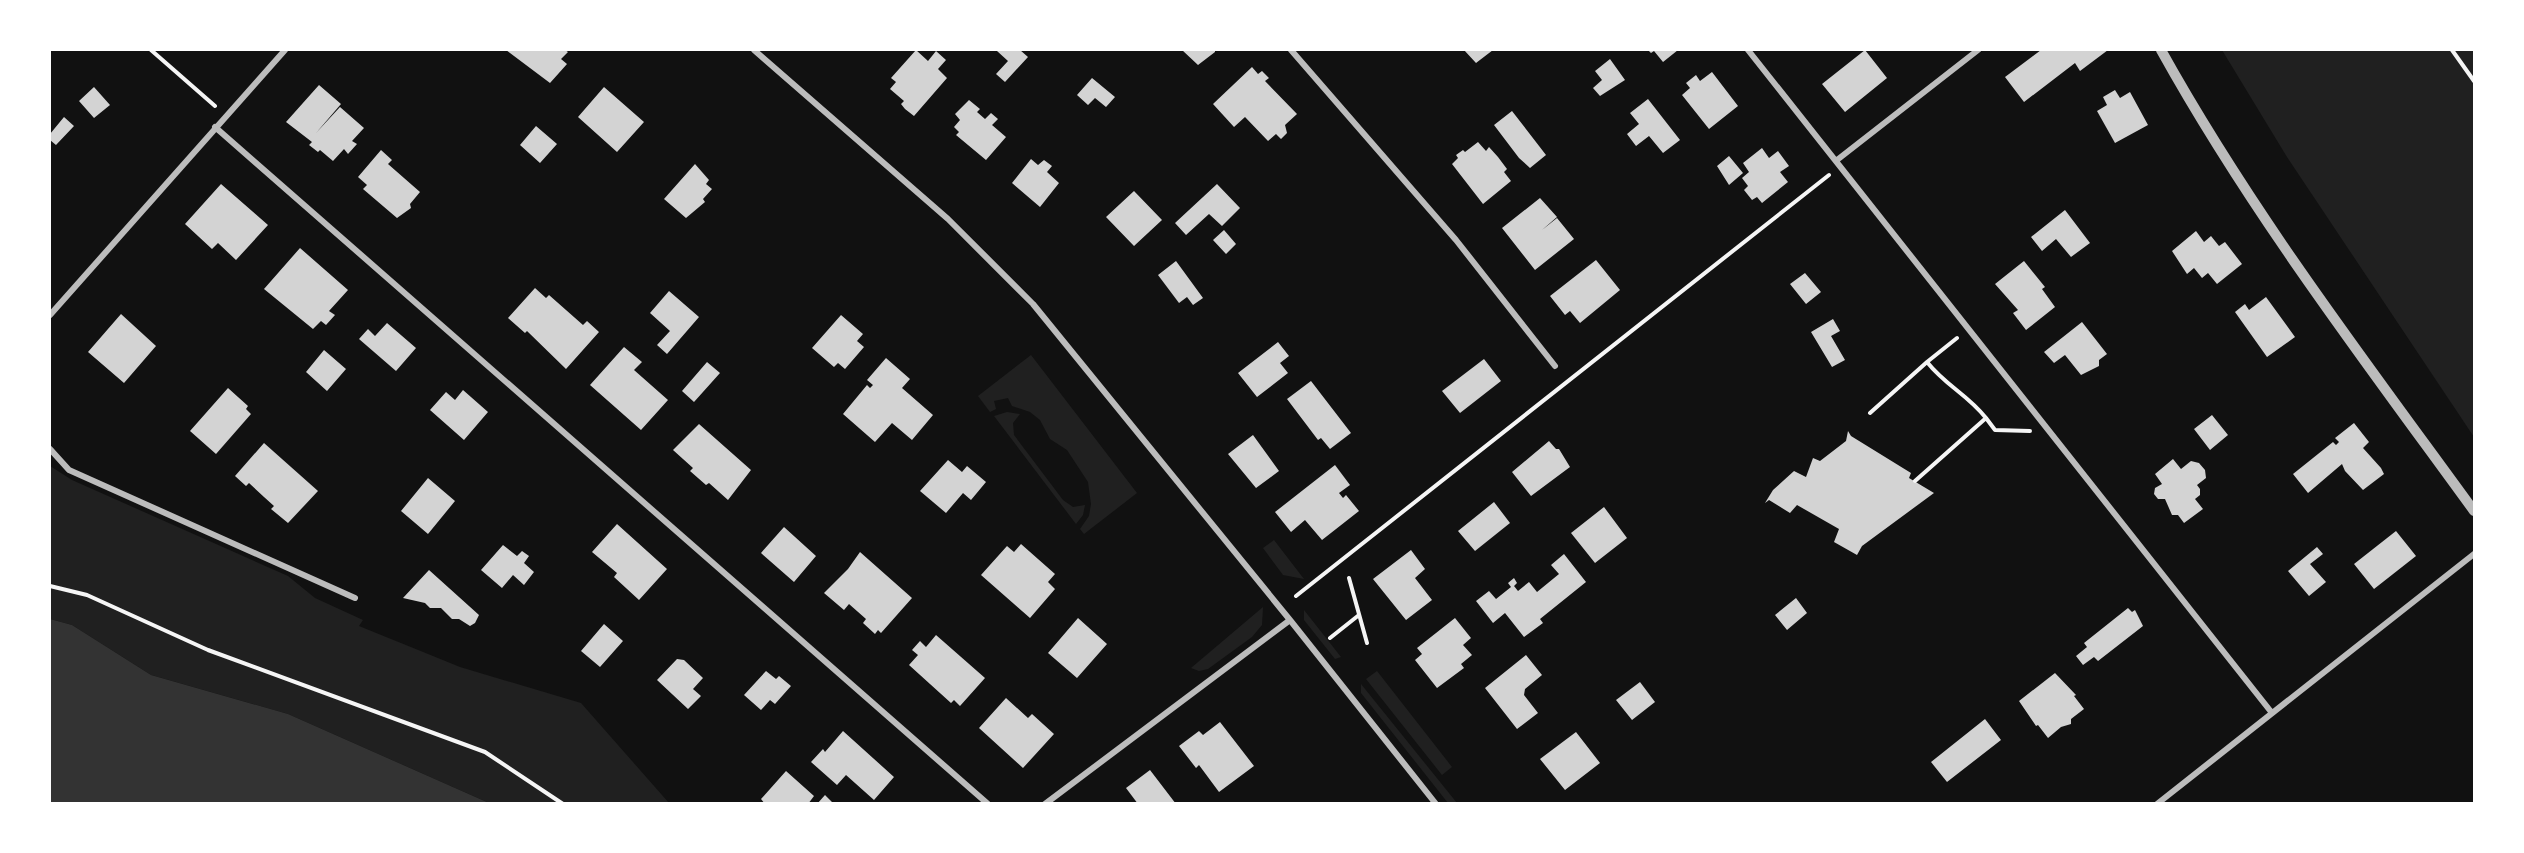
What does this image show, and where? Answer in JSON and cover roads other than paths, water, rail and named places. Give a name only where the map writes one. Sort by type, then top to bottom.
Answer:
[{"type":"street","points":[[50,315],[285,50]]},
{"type":"street","points":[[754,50],[948,219],[1033,304],[1436,804]]},
{"type":"street","points":[[1291,50],[1456,240],[1555,366]]},
{"type":"street","points":[[1748,50],[2272,713]]},
{"type":"street","points":[[1839,163],[1978,50]]},
{"type":"street","points":[[2161,50],[2205,127],[2243,186],[2475,511]]},
{"type":"street","points":[[215,128],[988,804]]},
{"type":"street","points":[[50,449],[69,470],[355,598]]},
{"type":"street","points":[[2157,804],[2475,554]]},
{"type":"street","points":[[1045,804],[1290,620]]}]
